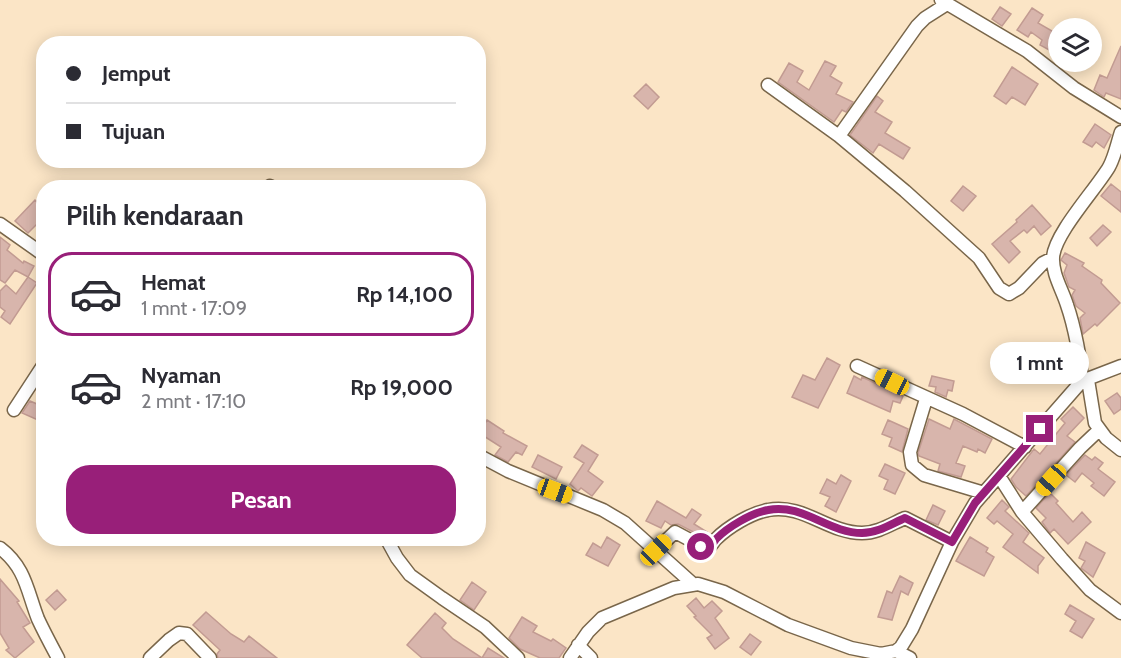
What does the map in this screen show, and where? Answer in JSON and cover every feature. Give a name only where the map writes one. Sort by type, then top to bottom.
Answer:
[{"type":"street","points":[[839,136],[917,26],[944,2],[1027,51],[1074,88],[1121,117]]},
{"type":"street","points":[[768,85],[839,136],[905,191],[969,249],[1005,292],[1009,294],[1014,292],[1036,269],[1053,258]]},
{"type":"street","points":[[1121,132],[1108,167],[1059,240],[1053,258],[1058,284],[1067,304],[1095,423],[1099,430],[1121,450]]},
{"type":"street","points":[[0,224],[36,249]]},
{"type":"street","points":[[857,366],[963,414],[1025,447]]},
{"type":"street","points":[[570,658],[594,625],[610,614],[674,588],[693,584],[715,588],[788,625],[851,648],[881,654],[896,651],[912,629],[952,542],[969,512],[984,493],[1084,381],[1121,366]]},
{"type":"street","points":[[14,410],[36,376]]},
{"type":"street","points":[[926,399],[910,452],[912,465],[924,475],[984,493]]},
{"type":"street","points":[[1022,512],[1099,430]]},
{"type":"street","points":[[486,459],[508,471],[603,510],[625,523],[693,584]]},
{"type":"street","points":[[999,476],[1022,512],[1090,590],[1121,613]]},
{"type":"street","points":[[656,550],[675,532],[706,549],[730,529],[756,513],[770,510],[802,512],[835,527],[863,533],[888,527],[905,518],[952,542]]},
{"type":"street","points":[[390,546],[410,575],[490,631],[518,658]]},
{"type":"street","points":[[0,548],[11,557],[22,573],[39,619],[58,658]]},
{"type":"street","points":[[150,658],[179,633],[187,634],[210,658]]},
{"type":"street","points":[[578,645],[591,658]]},
{"type":"street","points":[[896,651],[910,658]]},
{"type":"building","points":[[1000,7],[1011,14],[1002,26],[992,19]]},
{"type":"building","points":[[1032,8],[1043,15],[1038,23],[1048,29],[1048,49],[1040,45],[1042,40],[1031,32],[1028,37],[1017,30]]},
{"type":"building","points":[[1121,46],[1121,99],[1106,93],[1104,97],[1094,90],[1100,75],[1107,78]]},
{"type":"building","points":[[825,61],[836,66],[830,76],[842,83],[836,94],[853,102],[846,112],[842,110],[834,122],[778,82],[789,63],[803,71],[797,82],[809,90]]},
{"type":"building","points":[[1012,67],[1038,84],[1025,105],[1012,97],[1006,104],[994,96]]},
{"type":"building","points":[[646,84],[659,97],[648,109],[634,96]]},
{"type":"building","points":[[877,96],[883,101],[875,112],[892,122],[885,133],[910,148],[903,159],[879,144],[873,153],[850,135]]},
{"type":"building","points":[[1095,124],[1111,135],[1104,148],[1096,142],[1092,147],[1083,142]]},
{"type":"building","points":[[1111,184],[1121,192],[1121,212],[1101,196]]},
{"type":"building","points":[[963,186],[976,196],[963,211],[951,201]]},
{"type":"building","points":[[36,201],[36,225],[28,233],[15,221]]},
{"type":"building","points":[[1032,205],[1051,226],[1041,235],[1034,226],[1027,233],[1024,230],[1010,241],[1020,252],[1009,263],[992,244]]},
{"type":"building","points":[[1103,225],[1111,232],[1097,246],[1090,238]]},
{"type":"building","points":[[0,237],[10,245],[7,250],[23,263],[24,261],[34,266],[28,277],[15,270],[5,283],[0,280]]},
{"type":"building","points":[[1065,253],[1084,263],[1082,266],[1102,280],[1101,283],[1120,303],[1097,326],[1095,324],[1083,334],[1080,318],[1085,313],[1076,306],[1072,295],[1075,290],[1069,287],[1064,273],[1067,265],[1061,260]]},
{"type":"building","points":[[28,277],[36,282],[10,324],[1,317],[5,311],[0,307],[0,291],[6,285],[16,294]]},
{"type":"building","points":[[1037,343],[1056,358],[1052,364],[1045,359],[1039,366],[1027,357]]},
{"type":"building","points":[[827,358],[840,365],[818,408],[792,397],[803,375],[815,380]]},
{"type":"building","points":[[854,376],[861,380],[862,377],[903,396],[900,403],[893,401],[890,412],[847,393]]},
{"type":"building","points":[[932,376],[954,381],[952,391],[948,390],[946,397],[935,392],[936,387],[929,386]]},
{"type":"building","points":[[1117,393],[1121,398],[1121,409],[1114,414],[1105,401]]},
{"type":"building","points":[[30,401],[36,404],[36,419],[22,413]]},
{"type":"building","points":[[1073,407],[1084,418],[1067,436],[1075,442],[1026,496],[1011,479],[1034,449],[1040,454],[1065,423],[1061,419]]},
{"type":"building","points":[[929,419],[950,429],[954,419],[992,439],[985,453],[963,446],[956,463],[965,466],[961,477],[938,471],[940,464],[919,456]]},
{"type":"building","points":[[487,420],[504,431],[503,433],[527,446],[522,455],[516,452],[508,462],[495,455],[501,447],[486,437]]},
{"type":"building","points":[[888,420],[908,429],[902,452],[889,446],[892,438],[882,434]]},
{"type":"building","points":[[582,445],[598,455],[588,471],[603,482],[592,496],[581,488],[578,491],[570,484],[584,463],[574,457]]},
{"type":"building","points":[[538,455],[562,467],[556,479],[532,467]]},
{"type":"building","points":[[1085,455],[1092,460],[1095,457],[1103,463],[1098,469],[1115,482],[1104,496],[1091,486],[1094,483],[1082,473],[1075,482],[1066,475]]},
{"type":"building","points":[[885,464],[905,473],[895,494],[884,489],[888,480],[879,476]]},
{"type":"building","points":[[841,475],[851,481],[836,512],[825,506],[830,497],[820,493],[827,479],[836,484]]},
{"type":"building","points":[[1050,493],[1073,522],[1082,512],[1091,522],[1068,544],[1054,529],[1050,533],[1042,522],[1046,518],[1036,508]]},
{"type":"building","points":[[1002,500],[1009,507],[1005,511],[1029,533],[1023,542],[1044,558],[1038,566],[1038,573],[1003,547],[1013,534],[997,521],[994,524],[987,518]]},
{"type":"building","points":[[657,501],[686,518],[692,509],[701,515],[694,524],[707,532],[703,537],[678,524],[671,525],[665,521],[661,528],[646,521]]},
{"type":"building","points":[[933,505],[945,511],[938,525],[926,520]]},
{"type":"building","points":[[607,537],[620,545],[608,566],[586,555],[593,543],[601,548]]},
{"type":"building","points":[[970,537],[988,548],[986,552],[994,557],[984,576],[956,561]]},
{"type":"building","points":[[1086,542],[1105,553],[1093,577],[1081,568],[1085,561],[1079,558]]},
{"type":"building","points":[[900,576],[913,583],[908,595],[901,591],[892,620],[878,617],[887,591],[892,593]]},
{"type":"building","points":[[0,579],[19,601],[17,602],[30,623],[23,627],[34,642],[15,658],[6,650],[9,648],[0,633]]},
{"type":"building","points":[[472,582],[486,592],[474,610],[460,600]]},
{"type":"building","points":[[57,590],[66,600],[55,610],[46,600]]},
{"type":"building","points":[[696,598],[704,608],[712,601],[722,611],[715,618],[729,638],[715,649],[707,638],[712,635],[694,617],[696,616],[687,606]]},
{"type":"building","points":[[1070,605],[1094,619],[1082,638],[1070,631],[1076,621],[1065,614]]},
{"type":"building","points":[[206,612],[231,634],[244,642],[249,636],[277,658],[218,658],[217,654],[220,650],[193,625]]},
{"type":"building","points":[[435,613],[446,623],[442,628],[453,639],[482,658],[422,658],[407,645]]},
{"type":"building","points":[[522,617],[537,626],[533,632],[551,641],[553,639],[566,648],[559,658],[540,658],[520,649],[509,638]]},
{"type":"building","points":[[750,634],[761,642],[751,655],[740,647]]},
{"type":"building","points":[[488,648],[504,658],[482,658]]},
{"type":"route","points":[[701,547],[706,549],[711,547],[730,529],[756,513],[770,510],[802,512],[835,527],[863,533],[888,527],[905,518],[952,542],[975,503],[1040,429]]}]
